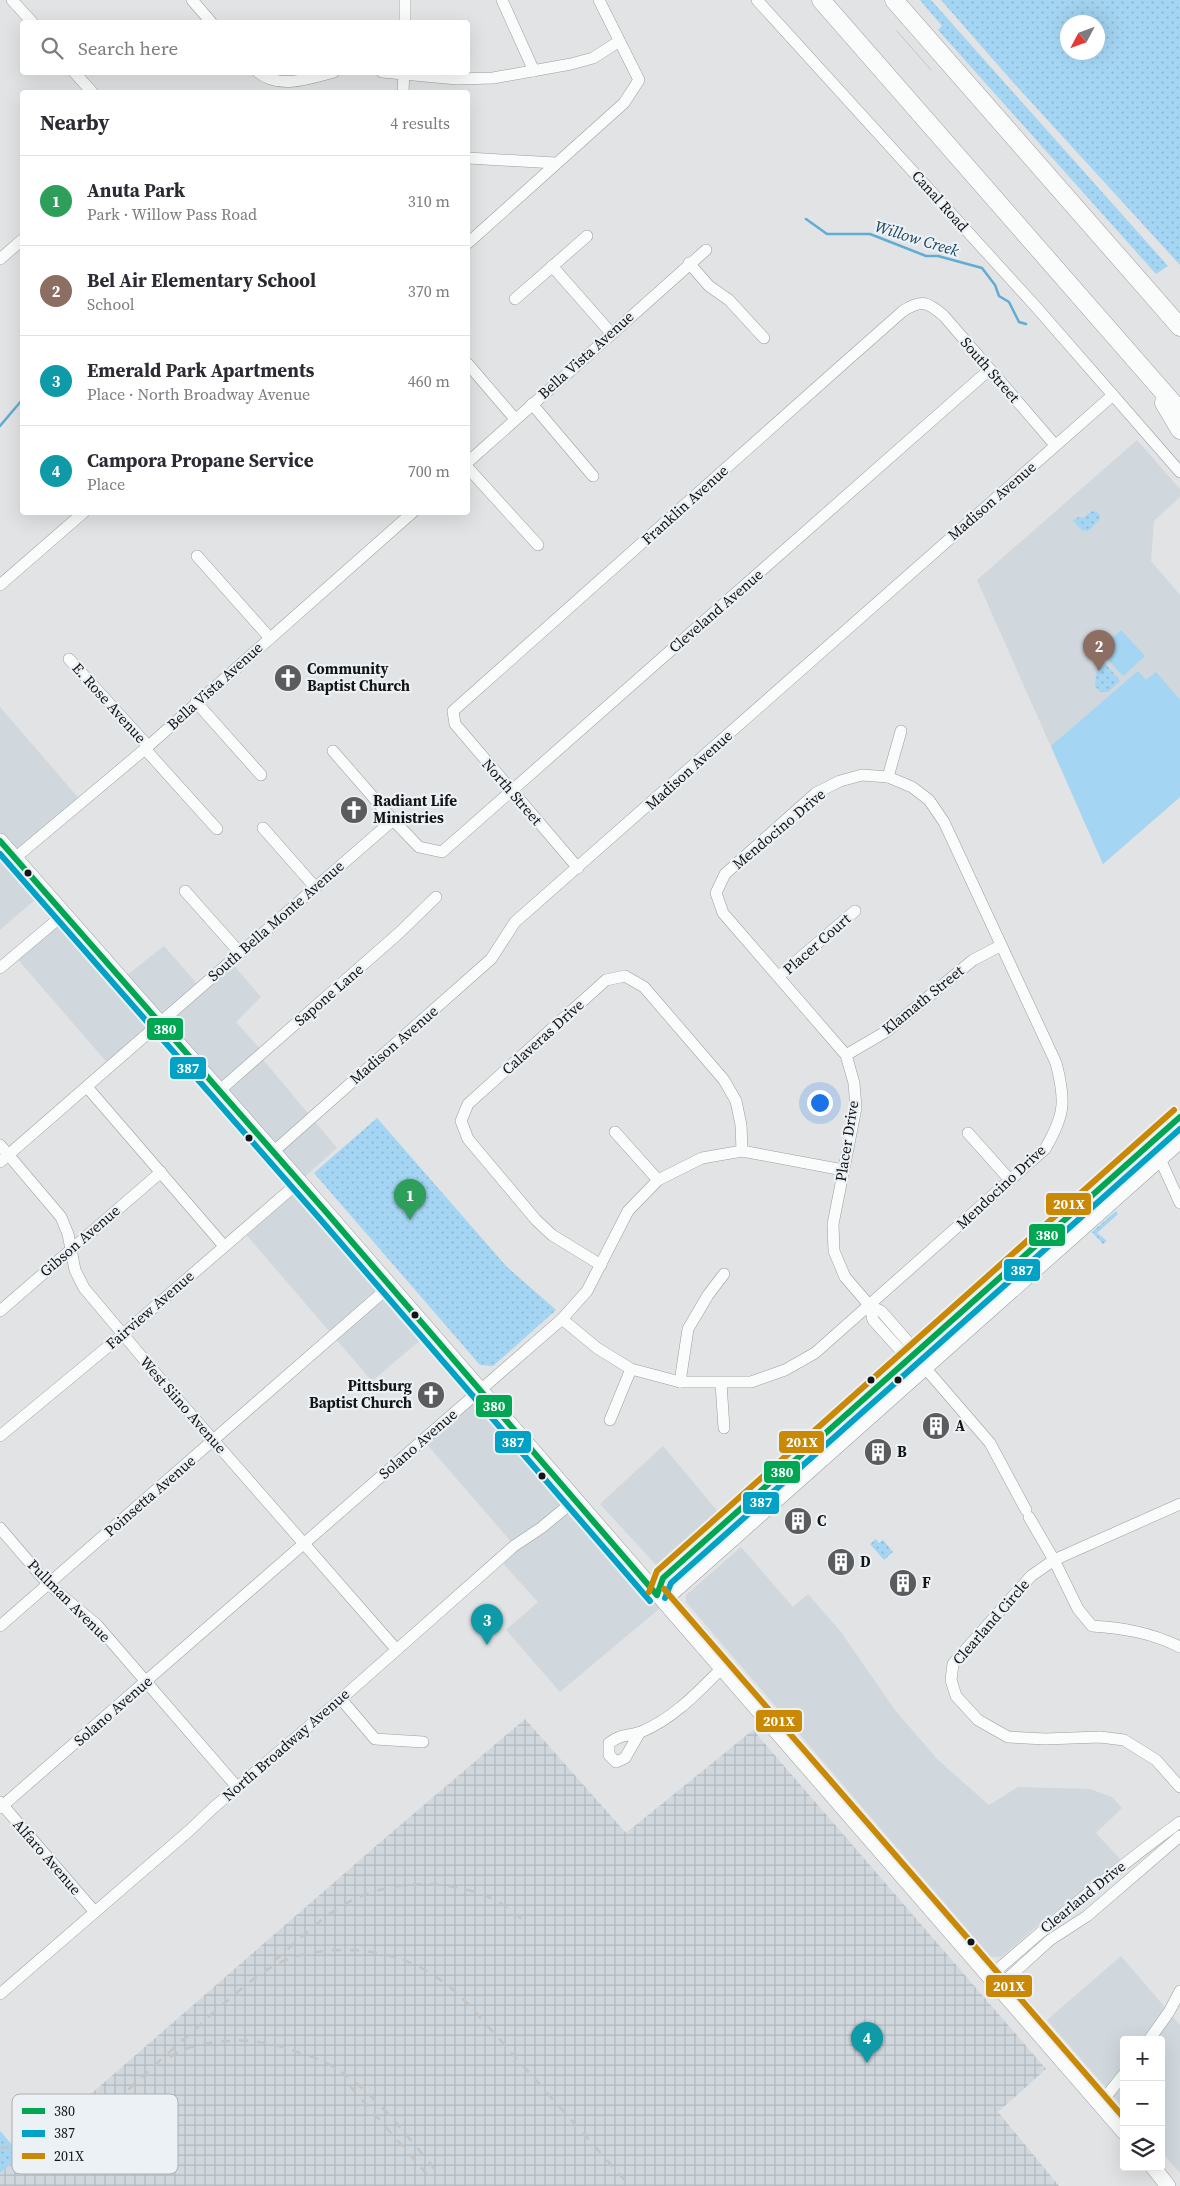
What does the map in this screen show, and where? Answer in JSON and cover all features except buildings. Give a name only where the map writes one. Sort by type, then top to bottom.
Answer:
[{"type":"highway","points":[[821,0],[1180,411]]},
{"type":"highway","points":[[894,0],[1180,327]]},
{"type":"highway","points":[[1136,276],[1180,318]]},
{"type":"highway","points":[[1146,372],[1180,430]]},
{"type":"main road","points":[[0,841],[390,1286],[1120,2127]]},
{"type":"main road","points":[[657,1595],[663,1578],[1180,1117]]},
{"type":"main road","points":[[657,1595],[674,1591],[1180,1140]]},
{"type":"main road","points":[[1156,2171],[1168,2186]]},
{"type":"street","points":[[12,0],[30,20]]},
{"type":"street","points":[[192,0],[209,20]]},
{"type":"street","points":[[405,0],[405,20]]},
{"type":"street","points":[[502,0],[534,70]]},
{"type":"street","points":[[470,241],[624,103],[639,80],[618,42],[599,0]]},
{"type":"street","name":"Canal Road","points":[[757,0],[1037,308],[1180,472]]},
{"type":"street","points":[[415,75],[457,79],[493,78],[594,58],[618,42]]},
{"type":"street","points":[[77,75],[90,90]]},
{"type":"street","points":[[261,75],[280,81],[297,81],[322,75]]},
{"type":"street","points":[[403,90],[404,75]]},
{"type":"street","points":[[470,158],[555,163]]},
{"type":"street","points":[[515,299],[587,236]]},
{"type":"street","points":[[0,259],[20,242]]},
{"type":"street","name":"Bella Vista Avenue","points":[[470,460],[611,332],[706,250]]},
{"type":"street","points":[[689,263],[709,286],[729,300],[764,338]]},
{"type":"street","points":[[552,266],[611,332]]},
{"type":"street","name":"South Street","points":[[920,302],[935,308],[944,316],[1056,446]]},
{"type":"street","name":"Franklin Avenue","points":[[453,711],[903,311],[920,302]]},
{"type":"street","points":[[470,366],[515,418]]},
{"type":"street","name":"Cleveland Avenue","points":[[393,820],[420,847],[442,852],[989,370]]},
{"type":"street","name":"Madison Avenue","points":[[273,1152],[492,959],[515,922],[1113,395]]},
{"type":"street","points":[[532,404],[593,476]]},
{"type":"street","points":[[470,470],[538,545]]},
{"type":"street","points":[[0,585],[81,515]]},
{"type":"street","name":"Bella Vista Avenue","points":[[15,858],[147,747],[269,637],[410,515]]},
{"type":"street","points":[[197,556],[269,637]]},
{"type":"street","name":"E. Rose Avenue","points":[[69,659],[217,828]]},
{"type":"street","points":[[196,702],[261,775]]},
{"type":"street","name":"North Street","points":[[453,711],[455,724],[578,868]]},
{"type":"street","points":[[888,778],[901,731]]},
{"type":"street","points":[[333,751],[393,820]]},
{"type":"street","name":"Mendocino Drive","points":[[562,1319],[597,1348],[631,1369],[680,1382],[751,1382],[785,1370],[815,1353],[870,1306],[1045,1149],[1056,1131],[1063,1092],[1056,1063],[944,822],[929,800],[912,787],[888,778],[862,775],[840,781],[816,793],[725,874],[716,893]]},
{"type":"street","name":"South Bella Monte Avenue","points":[[4,1158],[161,1024],[393,820]]},
{"type":"street","points":[[263,828],[315,887]]},
{"type":"street","points":[[185,892],[240,953]]},
{"type":"street","name":"Placer Drive","points":[[716,893],[723,913],[846,1055],[854,1083],[856,1108],[833,1224],[834,1252],[846,1278],[870,1306],[873,1320],[901,1351],[914,1355],[990,1443],[1054,1560],[1078,1609],[1092,1626],[1120,1628],[1159,1636],[1180,1647]]},
{"type":"street","name":"Sapone Lane","points":[[219,1091],[399,933],[436,897]]},
{"type":"street","name":"Placer Court","points":[[779,976],[854,911]]},
{"type":"street","points":[[0,968],[64,914]]},
{"type":"street","name":"Klamath Street","points":[[846,1055],[887,1031],[972,960],[1000,946]]},
{"type":"street","name":"Calaveras Drive","points":[[601,1265],[552,1235],[536,1220],[468,1139],[461,1121],[468,1104],[606,980],[625,976],[644,987],[724,1080],[736,1101],[741,1125],[742,1151]]},
{"type":"street","points":[[87,1087],[224,1246]]},
{"type":"street","points":[[615,1132],[658,1180]]},
{"type":"street","points":[[968,1133],[1010,1180]]},
{"type":"street","name":"West Siino Avenue","points":[[0,1145],[4,1158],[61,1217],[68,1234],[74,1270],[84,1288],[122,1335],[396,1649]]},
{"type":"street","name":"Solano Avenue","points":[[1,1805],[146,1682],[562,1319],[587,1290],[628,1212],[658,1180],[702,1158],[742,1151],[843,1170]]},
{"type":"street","points":[[1160,1158],[1180,1202]]},
{"type":"street","name":"Gibson Avenue","points":[[0,1311],[161,1172]]},
{"type":"street","name":"Fairview Avenue","points":[[0,1436],[122,1335],[299,1182]]},
{"type":"street","points":[[680,1382],[688,1328],[708,1295],[724,1274]]},
{"type":"street","name":"Poinsetta Avenue","points":[[0,1626],[390,1286]]},
{"type":"street","points":[[610,1420],[631,1369]]},
{"type":"street","points":[[721,1383],[724,1428]]},
{"type":"street","name":"North Broadway Avenue","points":[[0,1994],[341,1699],[514,1546],[541,1528],[575,1500]]},
{"type":"street","name":"Clearland Circle","points":[[1180,1504],[1054,1560],[1031,1576],[952,1664],[951,1680],[956,1696],[978,1720],[1008,1738],[1045,1739],[1100,1736],[1124,1740],[1156,1760],[1180,1787]]},
{"type":"street","name":"Pullman Avenue","points":[[0,1528],[48,1584],[97,1625],[237,1788]]},
{"type":"street","points":[[640,1732],[680,1709],[721,1669]]},
{"type":"street","points":[[341,1699],[376,1739],[423,1742]]},
{"type":"street","name":"Alfaro Avenue","points":[[1,1805],[94,1911]]},
{"type":"street","name":"Clearland Drive","points":[[993,1982],[1046,1927],[1066,1913],[1124,1863],[1180,1822]]},
{"type":"street","name":"Clearland Drive","points":[[993,1982],[1050,1940],[1087,1916],[1180,1836]]},
{"type":"street","points":[[1152,2036],[1169,2012],[1180,1991]]},
{"type":"street","points":[[1100,2104],[1120,2079]]},
{"type":"shaded area","points":[[920,0],[931,0],[1168,266],[1156,274],[938,30],[942,26]]},
{"type":"shaded area","points":[[941,0],[1180,0],[1180,265],[1011,80]]},
{"type":"shaded area","points":[[1137,440],[1180,489],[1180,497],[1154,521],[1151,561],[1180,595],[1180,797],[1103,864],[977,580]]},
{"type":"shaded area","points":[[1092,511],[1100,515],[1099,520],[1088,531],[1082,530],[1073,521],[1078,517],[1083,518]]},
{"type":"shaded area","points":[[1121,630],[1145,656],[1123,676],[1099,650]]},
{"type":"shaded area","points":[[1104,662],[1120,681],[1108,692],[1100,692],[1095,686],[1097,668]]},
{"type":"shaded area","points":[[1138,671],[1146,680],[1156,672],[1180,700],[1180,797],[1103,864],[1051,746]]},
{"type":"shaded area","points":[[0,707],[82,802],[15,858],[44,892],[0,930]]},
{"type":"shaded area","points":[[64,914],[122,979],[164,946],[200,987],[230,961],[261,997],[236,1022],[263,1052],[260,1056],[337,1148],[299,1182],[161,1024],[110,1066],[14,955]]},
{"type":"shaded area","points":[[377,1118],[506,1266],[556,1310],[493,1366],[480,1365],[314,1173]]},
{"type":"shaded area","points":[[299,1182],[430,1332],[372,1381],[243,1231]]},
{"type":"shaded area","points":[[1116,1211],[1118,1214],[1097,1233],[1107,1241],[1103,1244],[1092,1232]]},
{"type":"shaded area","points":[[479,1390],[665,1604],[560,1692],[506,1630],[538,1602],[499,1559],[514,1545],[423,1440]]},
{"type":"shaded area","points":[[663,1446],[719,1513],[658,1567],[600,1504]]},
{"type":"shaded area","points":[[876,1539],[879,1543],[883,1540],[893,1552],[884,1560],[870,1544]]},
{"type":"shaded area","points":[[741,1547],[793,1607],[808,1594],[841,1632],[895,1710],[938,1760],[989,1805],[1018,1787],[1090,1789],[1112,1797],[1122,1808],[1096,1833],[1120,1859],[1080,1894],[1048,1917],[1001,1957],[991,1957],[686,1602],[686,1595]]},
{"type":"shaded area","points":[[525,1719],[626,1833],[753,1730],[1046,2069],[998,2112],[1059,2186],[0,2186],[0,2173],[12,2163],[12,2174],[178,2174],[178,2094],[91,2094]]},
{"type":"shaded area","points":[[1121,1956],[1180,2025],[1180,2173],[1165,2156],[1165,2036],[1120,2036],[1120,2103],[1047,2020]]},
{"type":"shaded area","points":[[0,2131],[12,2145],[12,2163],[0,2173]]},
{"type":"waterway","name":"Willow Creek","points":[[806,219],[827,234],[870,234],[926,256],[938,256],[982,268],[995,285],[999,296],[1009,302],[1019,322],[1026,324]]},
{"type":"waterway","name":"Willow Creek","points":[[0,426],[20,402]]},
{"type":"tram line","points":[[897,31],[931,70]]},
{"type":"railway","points":[[274,1961],[335,1910],[362,1896],[399,1886],[438,1885],[476,1892],[497,1901],[527,1923]]},
{"type":"railway","points":[[123,2094],[227,2001],[270,1968],[304,1954],[335,1950],[364,1951],[395,1957],[409,1962],[434,1975],[446,1984],[469,2005],[630,2186]]},
{"type":"railway","points":[[170,2057],[198,2045],[247,2041],[283,2047],[322,2061],[345,2074],[375,2100],[439,2174]]},
{"type":"railway","points":[[350,2086],[432,2180]]},
{"type":"railway","points":[[0,2148],[12,2147]]},
{"type":"transit line","name":"380","points":[[0,841],[327,1213],[657,1595]]},
{"type":"transit line","name":"387","points":[[0,854],[320,1219],[650,1601]]},
{"type":"transit line","name":"201X","points":[[649,1592],[657,1571],[1174,1110]]},
{"type":"transit line","name":"380","points":[[657,1595],[663,1578],[1180,1117]]},
{"type":"transit line","name":"387","points":[[665,1598],[671,1583],[1180,1129]]},
{"type":"transit line","name":"201X","points":[[664,1589],[1120,2113]]},
{"type":"place","name":"Bel Air Elementary School","points":[[1099,671]]},
{"type":"place","name":"Community Baptist Church","points":[[288,678]]},
{"type":"place","name":"Radiant Life Ministries","points":[[354,810]]},
{"type":"place","name":"Anuta Park","points":[[410,1220]]},
{"type":"place","name":"Pittsburg Baptist Church","points":[[431,1395]]},
{"type":"place","name":"A","points":[[936,1426]]},
{"type":"place","name":"B","points":[[878,1452]]},
{"type":"place","name":"C","points":[[798,1521]]},
{"type":"place","name":"D","points":[[841,1562]]},
{"type":"place","name":"F","points":[[903,1583]]},
{"type":"place","name":"Emerald Park Apartments","points":[[487,1645]]},
{"type":"place","name":"Campora Propane Service","points":[[867,2063]]}]
